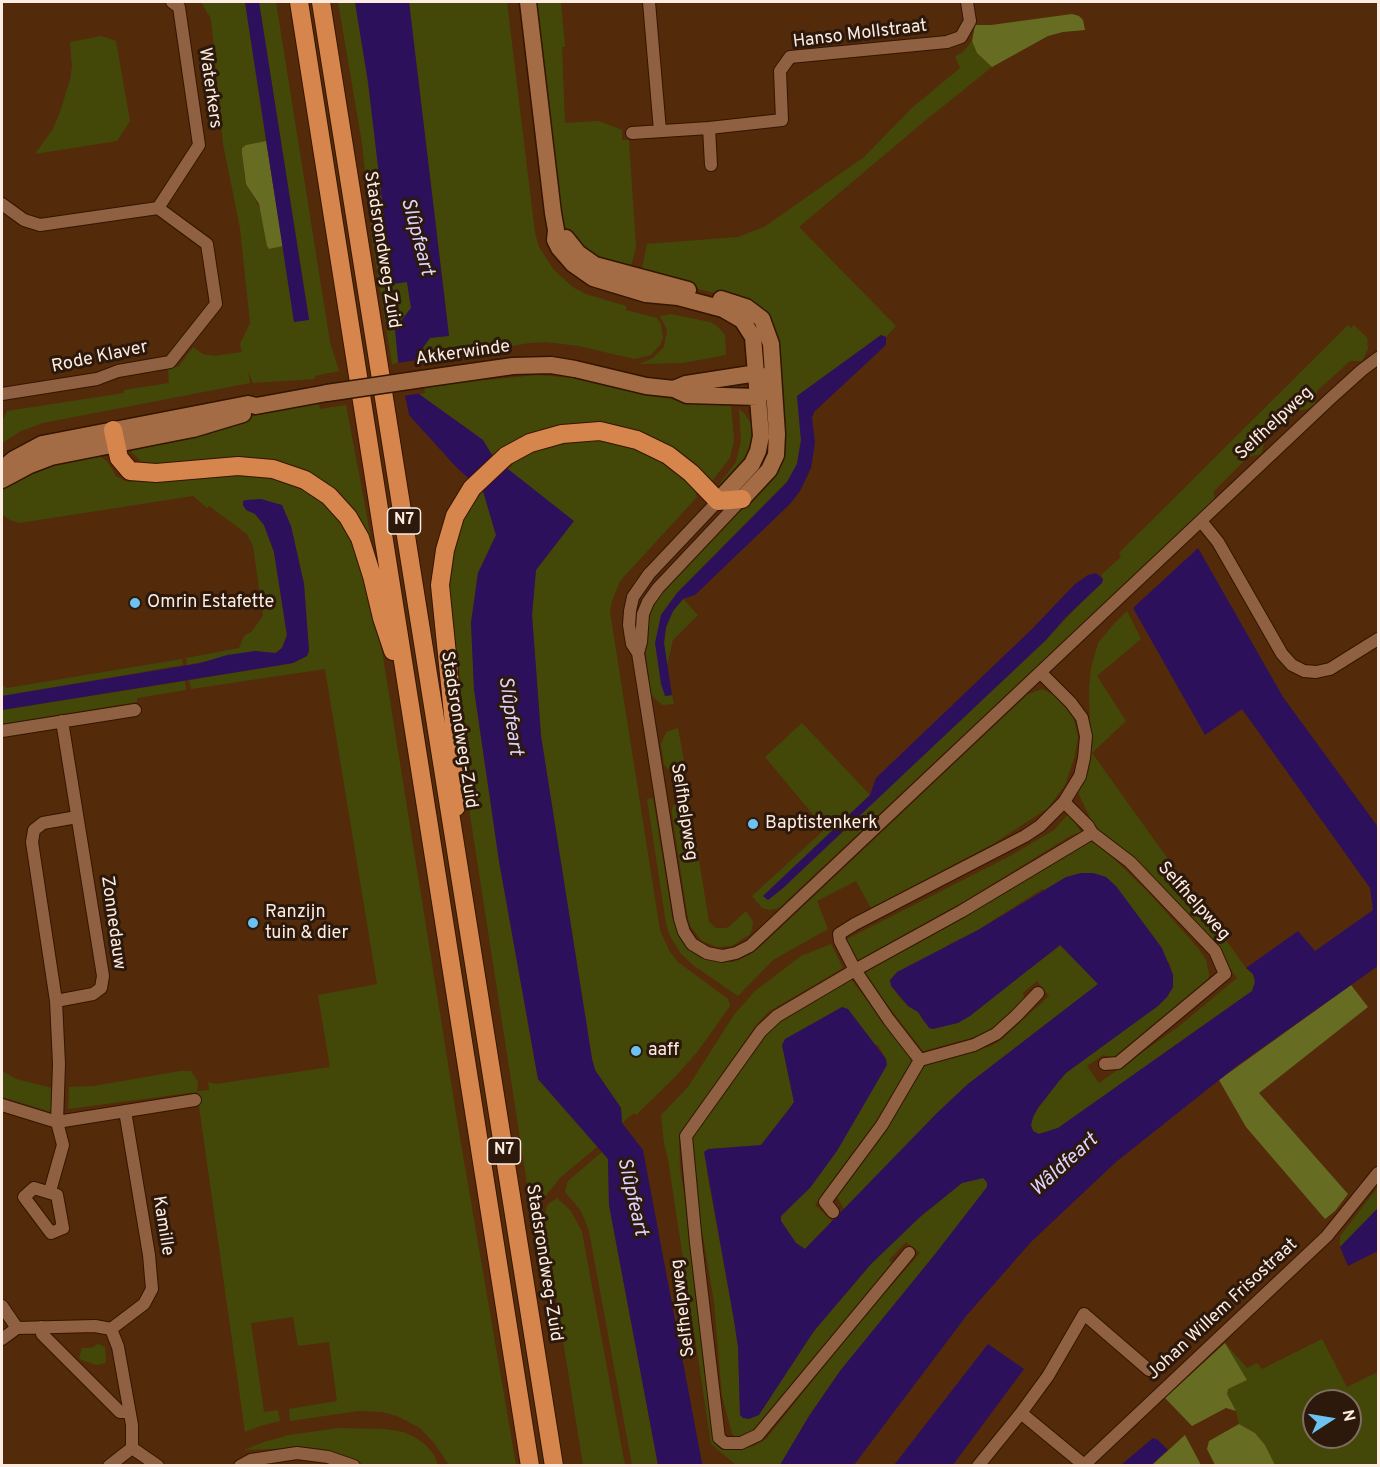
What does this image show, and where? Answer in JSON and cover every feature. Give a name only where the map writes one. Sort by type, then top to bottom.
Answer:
[{"type":"highway","name":"N7","points":[[299,2],[530,1466]]},
{"type":"highway","name":"Stadsrondweg-Zuid","points":[[321,2],[554,1466]]},
{"type":"highway","name":"N7","points":[[453,836],[459,773],[440,585],[445,550],[455,516],[472,488],[506,456],[530,443],[562,434],[600,431],[637,440],[668,455],[691,473],[718,501]]},
{"type":"highway","name":"N7","points":[[115,437],[119,458],[130,471],[150,473],[237,466],[273,470],[305,480],[329,496],[348,517],[360,538],[382,618],[410,701]]},
{"type":"highway","points":[[718,501],[742,499]]},
{"type":"street","name":"Waterkers","points":[[159,208],[199,145],[179,7],[172,2]]},
{"type":"street","name":"Selfhelpweg","points":[[528,2],[556,230],[555,240],[567,258],[592,278],[646,294],[691,300],[723,309],[746,324],[753,337],[761,436],[758,451],[752,464],[649,574],[633,597],[629,625],[632,644],[638,653]]},
{"type":"street","points":[[649,2],[660,131]]},
{"type":"street","name":"Hanso Mollstraat","points":[[632,133],[782,120],[780,71],[790,57],[947,42],[961,37],[970,21],[967,2]]},
{"type":"street","points":[[709,128],[711,165]]},
{"type":"street","points":[[2,204],[24,220],[40,225],[159,208]]},
{"type":"street","name":"Rode Klaver","points":[[2,394],[97,379],[118,371],[170,362],[216,304],[207,244],[159,208]]},
{"type":"street","name":"Selfhelpweg","points":[[556,230],[564,235],[578,253],[595,264],[746,307],[762,319],[769,335],[777,434],[776,455],[769,470],[658,588],[648,602],[643,614],[638,653],[680,919],[684,932],[693,944],[706,953],[722,956],[736,953],[750,946],[1331,398],[1378,358]]},
{"type":"street","name":"Akkerwinde","points":[[2,469],[14,459],[42,444],[208,425],[249,413],[256,406],[327,393],[513,366],[551,365],[575,369],[646,386],[674,389],[687,395],[758,397]]},
{"type":"street","points":[[757,373],[774,384],[758,397]]},
{"type":"street","name":"Akkerwinde","points":[[674,389],[686,384],[757,373]]},
{"type":"street","name":"Akkerwinde","points":[[2,480],[51,457],[115,437]]},
{"type":"street","points":[[1201,521],[1218,542],[1282,654],[1292,665],[1304,671],[1316,672],[1330,669],[1378,639]]},
{"type":"street","points":[[920,1060],[855,970],[840,941],[839,934],[1025,836],[1040,826],[1064,802],[1080,776],[1086,736],[1082,718],[1071,703],[1041,673]]},
{"type":"street","points":[[2,731],[135,710]]},
{"type":"street","name":"Zonnedauw","points":[[56,1001],[93,994],[101,988],[103,976],[62,721]]},
{"type":"street","name":"Selfhelpweg","points":[[1064,802],[1092,833],[1130,862],[1215,951],[1225,974],[1118,1063],[1105,1064]]},
{"type":"street","points":[[50,1191],[63,1145],[57,1122],[59,1064],[56,1001],[32,842],[34,830],[43,824],[76,817]]},
{"type":"street","name":"Selfhelpweg","points":[[909,1253],[758,1435],[741,1443],[725,1443],[719,1438],[686,1137],[761,1030],[777,1016],[962,911],[1092,833]]},
{"type":"street","points":[[833,1212],[825,1202],[882,1125],[920,1060],[974,1045],[996,1034],[1038,993]]},
{"type":"street","points":[[2,1105],[57,1122],[195,1100]]},
{"type":"street","name":"Kamille","points":[[111,1329],[144,1304],[152,1289],[149,1255],[125,1111]]},
{"type":"street","name":"Johan Willem Frisostraat","points":[[1021,1413],[1084,1466],[1322,1241],[1378,1173]]},
{"type":"street","points":[[2,1306],[17,1328]]},
{"type":"street","name":"Johan Willem Frisostraat","points":[[978,1466],[1048,1376],[1084,1314],[1149,1370]]},
{"type":"street","points":[[2,1339],[17,1328],[95,1326],[111,1329],[118,1347],[129,1412],[132,1448]]},
{"type":"street","points":[[41,1327],[42,1334],[120,1412],[129,1412]]},
{"type":"street","points":[[109,1466],[132,1448]]},
{"type":"street","points":[[132,1448],[158,1466]]},
{"type":"street","points":[[240,1466],[251,1460],[297,1453],[328,1456],[354,1466]]},
{"type":"green space","points":[[201,2],[245,2],[266,141],[242,148],[245,180],[262,213],[267,246],[269,249],[283,246],[294,321],[309,319],[259,2],[276,2],[330,342],[339,371],[315,376],[315,379],[253,383],[248,371],[250,383],[43,423],[21,431],[2,443],[2,422],[7,411],[124,393],[124,390],[169,383],[168,369],[179,366],[193,347],[203,354],[214,356],[242,352],[240,344],[250,323],[240,228],[223,144],[211,19]]},
{"type":"green space","points":[[338,2],[355,2],[368,82],[392,283],[407,282],[411,308],[395,329],[399,363],[392,364],[373,246],[362,143]]},
{"type":"green space","points":[[409,2],[507,2],[535,233],[539,247],[554,270],[574,288],[626,306],[626,310],[657,318],[661,324],[663,338],[651,355],[634,359],[579,346],[546,342],[468,353],[469,356],[420,364],[419,359],[414,360],[430,338],[449,335]]},
{"type":"green space","points":[[535,2],[561,2],[565,47],[562,47],[565,123],[599,121],[622,130],[622,140],[629,140],[636,247],[630,270],[595,259],[567,231],[563,223]]},
{"type":"green space","points":[[1072,14],[1083,20],[1085,30],[1048,36],[992,67],[977,53],[972,41],[975,25],[991,25]]},
{"type":"green space","points":[[101,36],[116,41],[130,121],[117,141],[35,154],[53,129],[70,80],[72,66],[70,42]]},
{"type":"green space","points":[[972,41],[977,53],[992,67],[799,227],[896,326],[886,337],[881,335],[797,396],[801,440],[797,464],[787,482],[677,593],[661,615],[665,696],[672,695],[674,704],[662,705],[651,695],[644,639],[646,623],[659,596],[774,476],[777,340],[769,318],[750,303],[641,273],[647,244],[738,237],[764,227],[864,157],[913,107],[960,68],[955,56],[962,53]]},
{"type":"green space","points":[[266,141],[283,246],[269,249],[259,204],[246,184],[242,153],[242,148],[246,145]]},
{"type":"green space","points":[[671,314],[710,322],[717,326],[725,335],[726,355],[683,363],[640,364],[653,358],[664,347],[667,330],[660,316]]},
{"type":"green space","points":[[1348,325],[1351,328],[1354,325],[1367,338],[1368,349],[1362,361],[1350,361],[1317,391],[1315,404],[1308,409],[1298,411],[1265,441],[1261,454],[1248,457],[1214,491],[1214,500],[779,908],[770,910],[762,908],[752,896],[825,829],[765,757],[802,723],[870,795],[763,896],[768,900],[1046,640],[1103,579],[1101,575],[1121,557],[1119,553]]},
{"type":"green space","points":[[537,375],[573,378],[645,395],[731,405],[734,440],[730,458],[711,482],[639,434],[504,448],[492,455],[483,440],[419,394],[425,393],[424,386]]},
{"type":"green space","points":[[318,403],[320,409],[346,405],[374,553],[323,483],[139,463],[140,460],[132,453],[132,449],[247,417]]},
{"type":"green space","points":[[739,409],[753,427],[751,451],[724,488],[718,486],[736,462],[741,441]]},
{"type":"green space","points":[[600,438],[652,453],[693,485],[697,497],[620,581],[610,612],[660,930],[670,952],[678,962],[728,999],[730,1006],[698,1051],[675,1077],[636,1115],[634,1113],[622,1123],[621,1108],[595,1070],[592,1059],[541,736],[532,615],[536,570],[553,547],[508,469],[513,465],[511,463],[548,445]]},
{"type":"green space","points":[[96,454],[107,461],[116,476],[127,482],[210,474],[256,474],[301,486],[331,508],[354,541],[380,638],[457,1120],[516,1465],[449,1465],[435,1444],[420,1428],[397,1416],[382,1412],[359,1411],[290,1421],[289,1409],[337,1401],[329,1342],[298,1346],[293,1317],[251,1323],[264,1412],[278,1410],[280,1421],[245,1432],[197,1092],[68,1109],[69,1087],[94,1086],[191,1071],[198,1082],[197,1091],[209,1090],[208,1082],[216,1084],[330,1067],[318,995],[377,984],[325,669],[191,689],[189,680],[293,663],[307,656],[309,651],[304,584],[291,526],[246,510],[255,514],[264,525],[274,552],[287,635],[282,648],[273,654],[255,651],[187,665],[186,658],[239,648],[244,636],[252,631],[263,616],[253,546],[247,534],[193,496],[19,523],[2,514],[2,489],[12,480],[32,469]]},
{"type":"green space","points":[[483,491],[496,535],[478,573],[471,623],[474,689],[499,861],[538,1079],[598,1146],[560,1178],[540,1203],[536,1221],[533,1222],[470,815],[448,597],[452,553],[461,522]]},
{"type":"green space","points":[[683,599],[698,615],[673,640],[667,665],[664,643],[666,627],[673,611]]},
{"type":"green space","points":[[1127,611],[1141,639],[1097,676],[1126,721],[1092,753],[1246,968],[1253,974],[1255,982],[1252,991],[1058,1128],[1039,1134],[1033,1131],[1031,1125],[1033,1117],[1066,1073],[1167,997],[1173,987],[1173,975],[1169,962],[1042,889],[978,930],[948,945],[897,994],[908,1006],[918,1012],[924,1022],[958,1023],[1061,945],[1098,984],[968,1084],[844,1209],[836,1195],[876,1144],[926,1063],[991,1046],[1000,1041],[1049,996],[1037,981],[1023,993],[1023,1005],[986,1034],[923,1051],[861,971],[1087,842],[1093,842],[1103,848],[1148,892],[1198,948],[1206,960],[1209,974],[1208,983],[1115,1058],[1103,1055],[1087,1066],[1099,1083],[1178,1027],[1237,978],[1221,956],[1096,831],[1077,790],[1090,730],[1091,668],[1098,643]]},
{"type":"green space","points":[[182,659],[183,665],[2,696],[2,685],[7,688]]},
{"type":"green space","points":[[185,681],[186,690],[137,698],[137,702],[2,724],[2,710]]},
{"type":"green space","points":[[1042,689],[1054,695],[1073,715],[1078,737],[1074,759],[1065,785],[1048,808],[993,844],[871,908],[856,881],[817,901],[828,929],[773,960],[738,996],[681,954],[669,934],[666,923],[647,799],[653,798],[672,916],[678,935],[699,957],[716,962],[734,962],[758,949],[1028,694]]},
{"type":"green space","points":[[678,728],[686,772],[678,773],[671,772],[664,765],[661,744],[666,732]]},
{"type":"green space","points":[[689,798],[709,922],[716,928],[726,928],[746,911],[753,921],[749,935],[732,946],[717,947],[702,941],[688,919],[672,808],[677,801]]},
{"type":"green space","points":[[1069,813],[1081,832],[1072,835],[963,902],[857,961],[847,939],[1012,855],[1054,830]]},
{"type":"green space","points":[[831,944],[843,968],[768,1012],[757,1024],[679,1136],[680,1169],[703,1303],[717,1421],[730,1447],[741,1449],[754,1446],[766,1439],[856,1326],[920,1253],[906,1242],[889,1260],[895,1265],[758,1431],[741,1438],[735,1437],[722,1396],[714,1302],[691,1166],[690,1139],[775,1020],[850,978],[914,1060],[866,1138],[815,1205],[832,1221],[805,1249],[796,1243],[781,1221],[781,1216],[786,1212],[886,1059],[878,1045],[782,1045],[794,1102],[761,1145],[707,1172],[738,1347],[740,1415],[790,1365],[814,1331],[871,1264],[921,1216],[962,1183],[983,1178],[987,1187],[840,1371],[809,1416],[780,1465],[736,1465],[711,1444],[661,1115],[688,1087],[734,1015],[755,991],[801,956]]},
{"type":"green space","points":[[1351,985],[1368,1007],[1259,1093],[1348,1194],[1335,1211],[1325,1219],[1246,1127],[1219,1080]]},
{"type":"green space","points":[[2,1071],[16,1079],[52,1088],[51,1112],[2,1097]]},
{"type":"green space","points":[[602,1152],[608,1159],[609,1205],[658,1465],[632,1465],[589,1231],[581,1211],[565,1192],[568,1181]]},
{"type":"green space","points":[[1378,1187],[1378,1208],[1340,1247],[1340,1236]]},
{"type":"green space","points":[[557,1198],[571,1211],[582,1232],[625,1465],[583,1465],[544,1222],[548,1204]]},
{"type":"green space","points":[[1322,1339],[1347,1387],[1378,1372],[1378,1465],[1275,1465],[1265,1445],[1255,1433],[1239,1424],[1236,1411],[1227,1394],[1228,1389],[1247,1380],[1225,1343],[1247,1368],[1257,1363],[1262,1369]]},
{"type":"green space","points":[[1225,1343],[1247,1380],[1228,1389],[1227,1394],[1236,1411],[1226,1408],[1192,1426],[1165,1398]]},
{"type":"green space","points":[[98,1344],[105,1347],[106,1363],[97,1365],[79,1359],[82,1348],[91,1348]]},
{"type":"green space","points":[[1239,1424],[1255,1433],[1265,1445],[1275,1465],[1215,1465],[1207,1449],[1209,1441]]},
{"type":"green space","points":[[339,1428],[385,1429],[403,1432],[426,1445],[438,1465],[360,1465],[295,1448],[244,1450],[289,1435]]},
{"type":"green space","points":[[1185,1435],[1201,1465],[1151,1466]]},
{"type":"water","points":[[245,2],[259,2],[309,320],[294,322]]},
{"type":"water","name":"Slûpfeart","points":[[355,2],[409,2],[449,336],[430,338],[414,360],[419,394],[483,440],[492,455],[574,521],[536,570],[532,615],[541,736],[592,1059],[595,1070],[621,1108],[622,1123],[643,1150],[704,1465],[658,1465],[609,1205],[608,1159],[538,1079],[499,861],[474,689],[471,623],[478,573],[496,535],[483,491],[456,467],[409,415],[398,361],[395,329],[411,308],[407,282],[392,284],[368,82]]},
{"type":"water","points":[[881,335],[886,337],[886,345],[814,412],[812,418],[815,443],[811,468],[800,491],[790,504],[695,595],[683,599],[673,611],[666,627],[664,643],[672,695],[665,696],[655,643],[661,615],[677,593],[787,482],[797,464],[801,440],[797,396]]},
{"type":"water","points":[[261,499],[282,505],[291,526],[304,584],[309,651],[307,656],[293,663],[2,710],[2,696],[201,663],[227,655],[255,651],[276,653],[282,648],[287,635],[274,552],[264,525],[243,505],[243,501],[246,500]]},
{"type":"water","name":"Wâldfeart","points":[[1198,548],[1283,697],[1378,827],[1378,966],[1238,1065],[1116,1162],[1031,1242],[967,1315],[854,1465],[780,1465],[809,1416],[840,1371],[987,1187],[987,1182],[983,1178],[962,1183],[921,1216],[871,1264],[814,1331],[759,1415],[749,1419],[743,1418],[740,1415],[738,1347],[704,1152],[708,1149],[761,1145],[790,1108],[794,1102],[782,1045],[785,1039],[842,1007],[848,1009],[886,1059],[887,1065],[837,1151],[810,1188],[781,1216],[781,1221],[796,1243],[805,1249],[968,1084],[1098,984],[1060,945],[970,1016],[958,1023],[933,1029],[929,1028],[918,1012],[908,1006],[891,986],[890,980],[897,972],[978,930],[1066,877],[1093,873],[1106,877],[1116,886],[1162,948],[1173,975],[1173,987],[1158,1006],[1066,1073],[1033,1117],[1031,1125],[1033,1131],[1039,1134],[1058,1128],[1252,991],[1255,982],[1253,974],[1246,968],[1298,931],[1315,951],[1373,910],[1370,888],[1242,709],[1205,735],[1133,608]]},
{"type":"water","points":[[1096,573],[1103,579],[1102,583],[1065,618],[1046,640],[782,889],[768,900],[763,896],[870,795],[876,778],[1032,629],[1075,584],[1088,575]]},
{"type":"water","points":[[1378,1208],[1378,1251],[1348,1266],[1340,1247]]},
{"type":"water","points":[[988,1344],[1024,1369],[953,1465],[894,1465]]},
{"type":"water","points":[[1153,1438],[1168,1450],[1151,1465],[1121,1465]]},
{"type":"pier","points":[[418,360],[423,393],[402,396],[396,363]]},
{"type":"place","name":"Omrin Estafette","points":[[135,603]]},
{"type":"place","name":"Baptistenkerk","points":[[753,824]]},
{"type":"place","name":"Ranzijn tuin & dier","points":[[253,923]]},
{"type":"place","name":"aaff","points":[[636,1051]]}]
